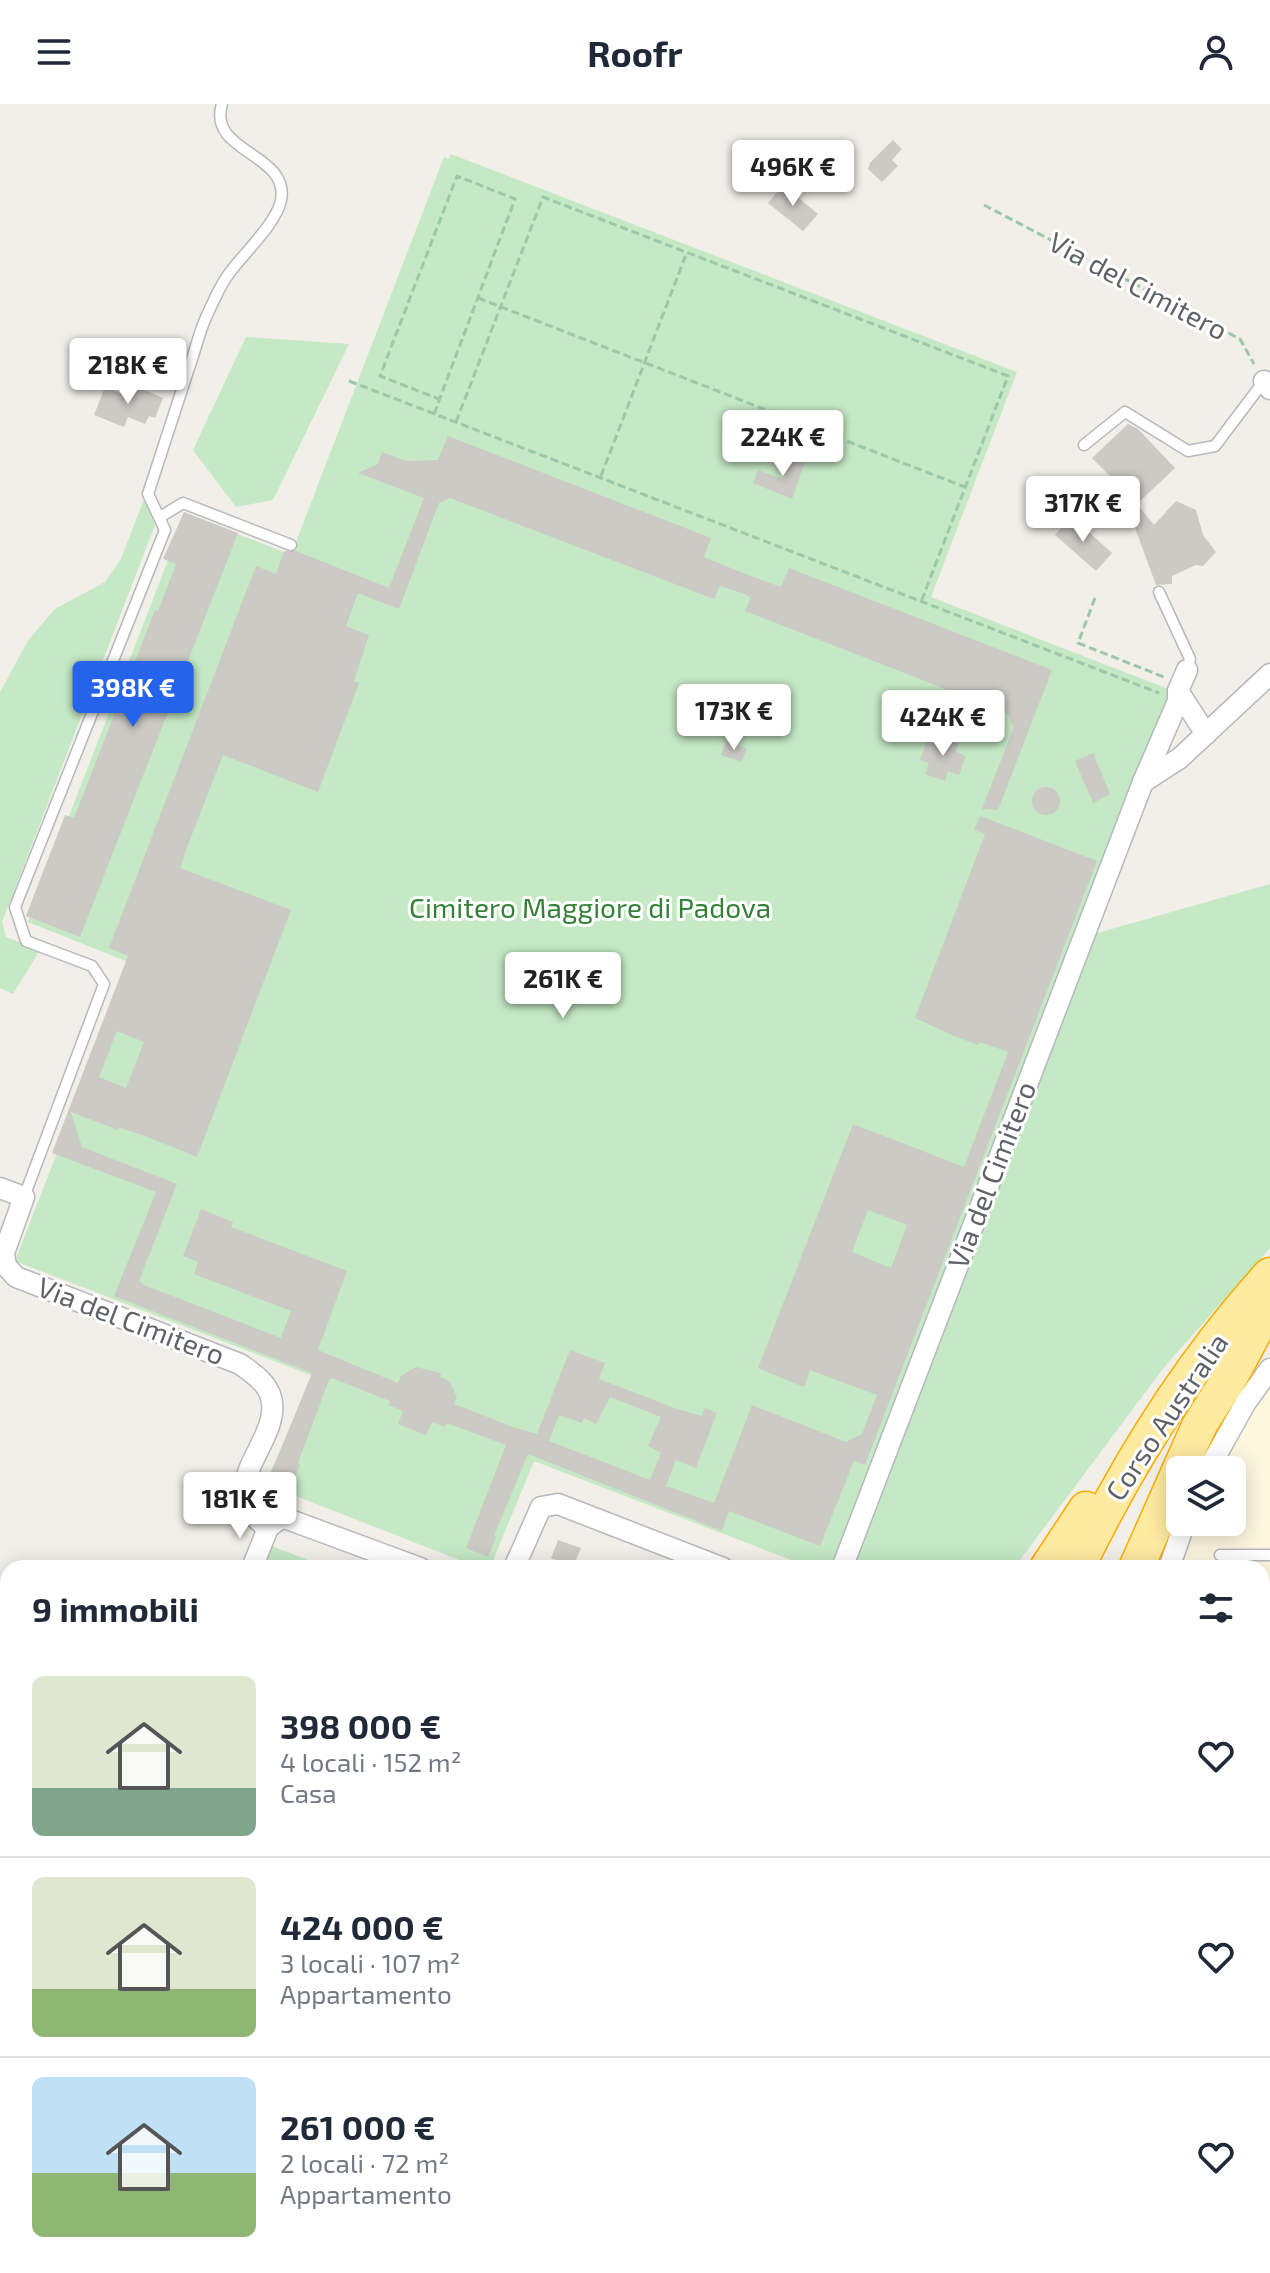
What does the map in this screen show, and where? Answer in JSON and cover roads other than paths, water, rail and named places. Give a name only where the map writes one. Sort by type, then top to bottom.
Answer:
[{"type":"highway","name":"Corso Australia","points":[[1105,1560],[1151,1475],[1261,1307],[1270,1275]]},
{"type":"highway","name":"Corso Australia","points":[[1081,1560],[1127,1470],[1185,1381],[1261,1307]]},
{"type":"highway","points":[[1052,1560],[1121,1456],[1204,1342],[1261,1307]]},
{"type":"highway","points":[[1140,1560],[1199,1426],[1232,1374],[1261,1307]]},
{"type":"street","name":"Via del Cimitero","points":[[845,1560],[1187,670]]},
{"type":"street","points":[[1143,782],[1180,758],[1270,674]]},
{"type":"street","points":[[1178,696],[1206,734]]},
{"type":"street","points":[[0,1188],[24,1197]]},
{"type":"street","name":"Via del Cimitero","points":[[24,1197],[4,1253],[6,1266],[16,1277],[240,1364],[259,1378],[269,1394],[272,1412],[244,1488],[247,1509],[268,1528]]},
{"type":"street","points":[[1216,1456],[1246,1402],[1270,1369]]},
{"type":"street","points":[[518,1560],[541,1507],[558,1504],[702,1560]]},
{"type":"street","points":[[255,1560],[268,1528],[282,1517],[399,1560]]},
{"type":"street","points":[[1172,1560],[1180,1536]]},
{"type":"lane","name":"Via del Cimitero","points":[[24,1197],[104,984],[92,966],[26,941],[15,907],[165,530],[148,494],[206,316],[226,277],[273,217],[282,200],[280,178],[267,164],[238,147],[225,132],[220,112],[222,104]]},
{"type":"lane","points":[[1084,445],[1125,412],[1188,451],[1215,446],[1267,385]]},
{"type":"lane","points":[[160,517],[183,503],[291,545]]},
{"type":"lane","points":[[1159,592],[1190,659],[1187,670]]},
{"type":"lane","points":[[1220,1555],[1270,1555]]},
{"type":"park label","name":"Cimitero Maggiore di Padova","points":[[590,908]]}]
